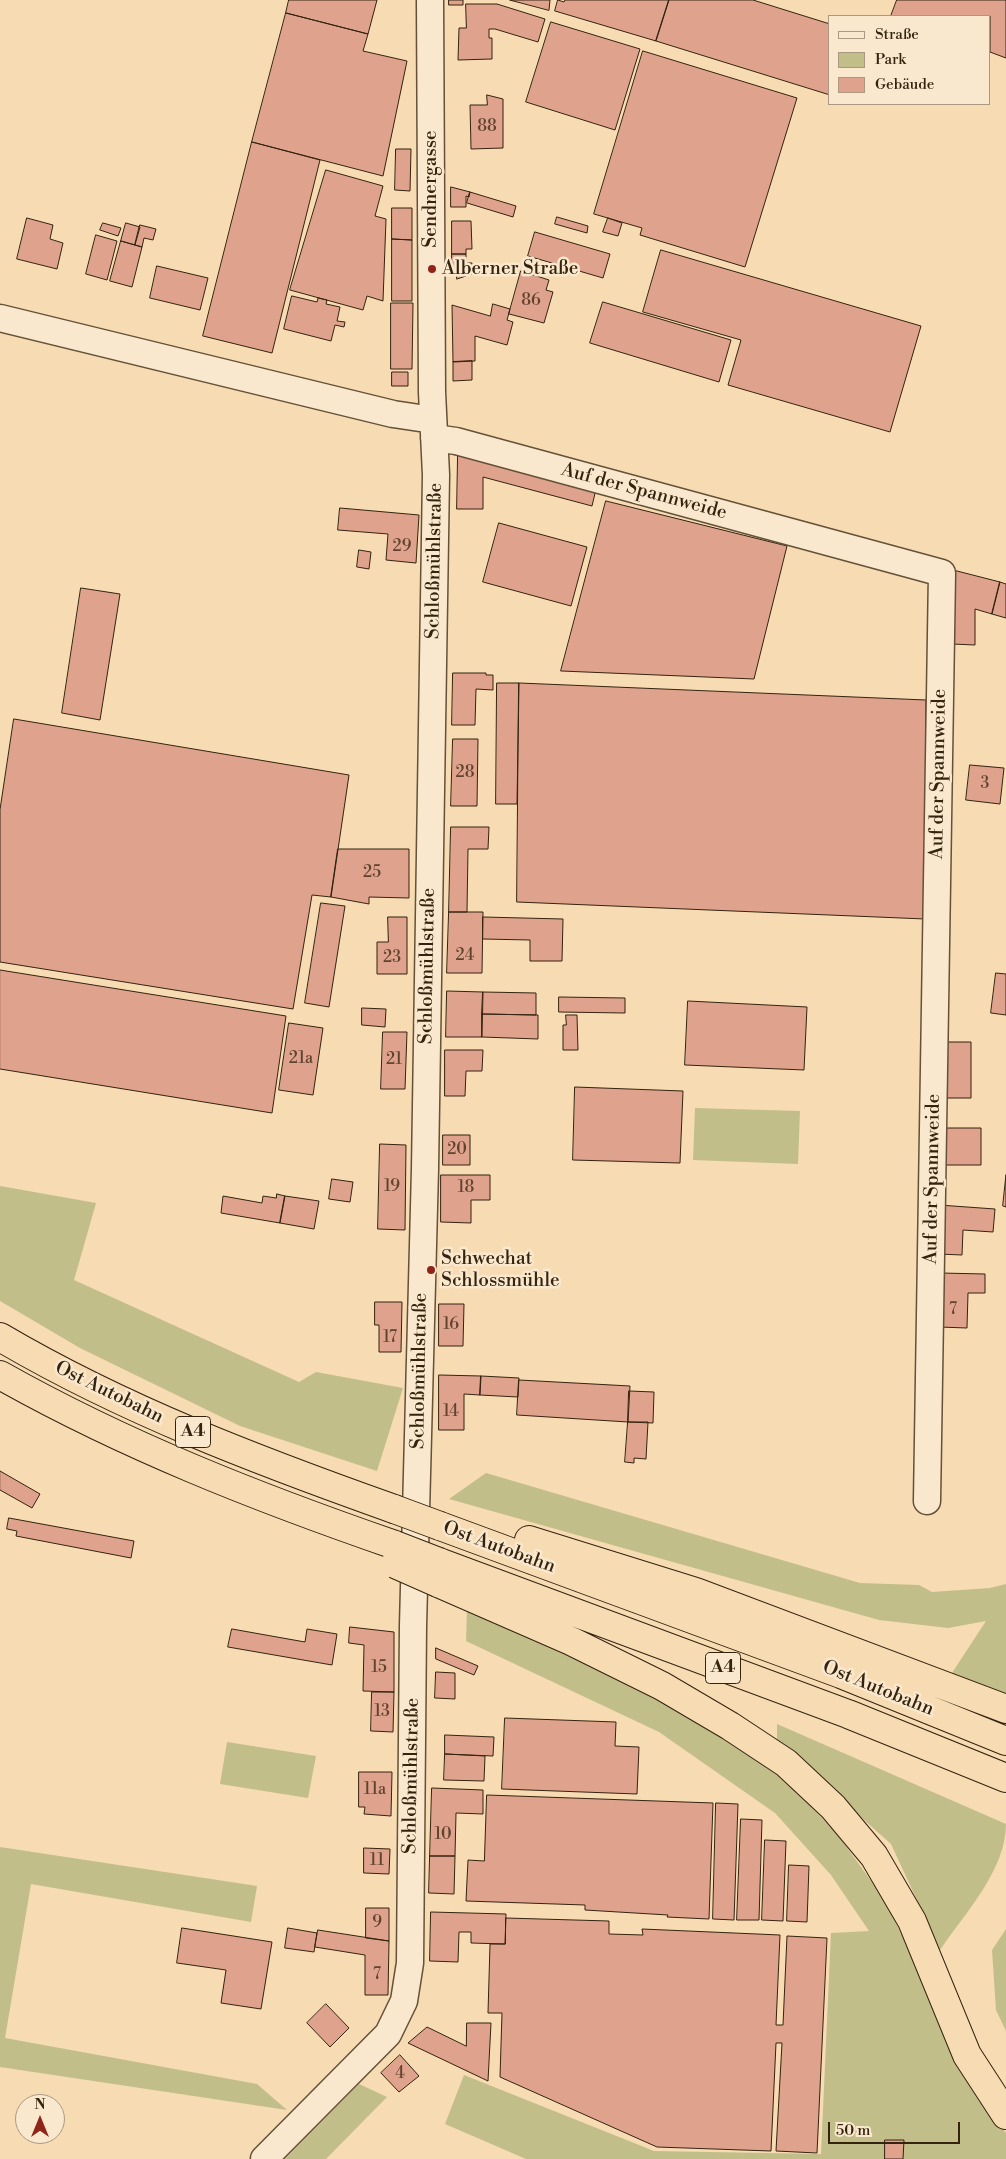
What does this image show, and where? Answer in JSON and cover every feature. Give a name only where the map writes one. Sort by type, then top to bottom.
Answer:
[{"type":"highway","name":"Ost Autobahn","points":[[0,1337],[36,1358],[151,1415],[313,1480],[841,1674],[1006,1741]]},
{"type":"highway","name":"Ost Autobahn","points":[[0,1375],[112,1433],[176,1462],[257,1496],[322,1519],[395,1554],[439,1572],[848,1714],[1006,1778]]},
{"type":"highway","points":[[440,1526],[504,1531],[696,1592],[1006,1709]]},
{"type":"highway","points":[[439,1572],[662,1686],[730,1726],[786,1763],[833,1807],[874,1856],[912,1921],[967,2055],[1006,2115]]},
{"type":"street","name":"Sendnergasse","points":[[430,0],[434,429]]},
{"type":"street","points":[[0,318],[384,412],[434,429]]},
{"type":"street","name":"Auf der Spannweide","points":[[434,429],[456,441],[942,573],[927,1501]]},
{"type":"street","name":"Schloßmühlstraße","points":[[264,2159],[388,2034],[404,2001],[410,1963],[413,1626],[425,1169],[433,683],[436,475],[434,429]]},
{"type":"green space","points":[[695,1108],[800,1111],[798,1164],[693,1160]]},
{"type":"green space","points":[[0,1186],[96,1203],[74,1280],[299,1382],[316,1372],[403,1388],[377,1471],[240,1426],[80,1348],[0,1301]]},
{"type":"green space","points":[[486,1473],[860,1583],[919,1585],[932,1592],[990,1588],[1006,1584],[1006,1699],[950,1676],[986,1621],[948,1628],[879,1620],[449,1499]]},
{"type":"green space","points":[[467,1609],[625,1678],[731,1738],[795,1789],[838,1835],[884,1899],[990,2113],[1006,2133],[1006,2159],[526,2159],[445,2124],[464,2075],[654,2151],[821,2154],[831,1933],[869,1931],[831,1875],[775,1813],[659,1732],[466,1641]]},
{"type":"green space","points":[[777,1724],[1006,1824],[1004,1841],[992,1874],[972,1906],[940,1950],[891,1844],[777,1742]]},
{"type":"green space","points":[[227,1742],[316,1756],[308,1798],[220,1784]]},
{"type":"green space","points":[[0,1847],[257,1886],[251,1922],[31,1884],[5,2038],[257,2084],[287,2110],[0,2067]]},
{"type":"green space","points":[[1006,1929],[1006,2031],[996,2010],[992,1950]]},
{"type":"green space","points":[[359,2084],[387,2097],[326,2159],[285,2159]]},
{"type":"building","points":[[289,0],[377,0],[368,34],[286,13]]},
{"type":"building","points":[[449,0],[463,0],[463,5],[449,5]]},
{"type":"building","points":[[510,0],[550,0],[549,10]]},
{"type":"building","points":[[558,0],[564,2],[565,0],[669,0],[656,41],[555,11]]},
{"type":"building","points":[[669,0],[753,0],[828,23],[828,94],[656,41]]},
{"type":"building","points":[[897,0],[1006,0],[1006,58],[991,52],[991,15],[891,15]]},
{"type":"building","points":[[466,4],[497,4],[545,19],[538,42],[495,29],[489,29],[489,38],[492,38],[492,59],[458,60],[459,28],[466,28]]},
{"type":"building","points":[[286,13],[368,34],[363,51],[407,61],[383,176],[252,142]]},
{"type":"building","points":[[551,22],[640,49],[615,130],[526,102]]},
{"type":"building","points":[[643,51],[797,98],[745,267],[640,235],[642,228],[594,214]]},
{"type":"building","points":[[487,95],[503,99],[503,148],[471,149],[470,105],[487,105]]},
{"type":"building","points":[[252,142],[320,160],[272,353],[203,336]]},
{"type":"building","points":[[396,149],[411,149],[410,191],[395,190]]},
{"type":"building","points":[[326,170],[383,186],[375,216],[386,219],[383,301],[367,296],[363,310],[290,290]]},
{"type":"building","points":[[451,187],[470,192],[469,197],[466,196],[466,207],[451,207]]},
{"type":"building","points":[[470,192],[516,206],[513,217],[467,203]]},
{"type":"building","points":[[392,208],[412,208],[412,240],[392,239]]},
{"type":"building","points":[[557,217],[588,226],[587,233],[555,224]]},
{"type":"building","points":[[27,218],[53,225],[50,239],[63,243],[57,269],[17,259]]},
{"type":"building","points":[[608,218],[622,223],[618,236],[603,232]]},
{"type":"building","points":[[452,221],[471,221],[472,249],[466,249],[466,254],[452,254]]},
{"type":"building","points":[[103,223],[121,228],[118,236],[100,230]]},
{"type":"building","points":[[126,223],[140,227],[135,245],[121,241]]},
{"type":"building","points":[[140,225],[156,229],[153,240],[144,238],[142,247],[135,245]]},
{"type":"building","points":[[535,232],[610,254],[603,278],[528,256]]},
{"type":"building","points":[[96,235],[117,241],[107,280],[86,274]]},
{"type":"building","points":[[392,239],[412,240],[412,301],[392,301]]},
{"type":"building","points":[[121,241],[142,247],[132,287],[110,281]]},
{"type":"building","points":[[661,250],[921,326],[890,432],[728,385],[741,340],[643,312]]},
{"type":"building","points":[[452,254],[466,254],[466,263],[472,263],[472,274],[452,274]]},
{"type":"building","points":[[157,266],[208,278],[200,310],[150,298]]},
{"type":"building","points":[[521,271],[549,280],[546,290],[553,292],[544,323],[509,314]]},
{"type":"building","points":[[457,274],[466,274],[466,276],[457,279]]},
{"type":"building","points":[[292,296],[317,302],[318,298],[327,300],[326,304],[340,307],[337,321],[345,322],[344,327],[335,325],[331,341],[284,329]]},
{"type":"building","points":[[603,302],[731,340],[719,382],[590,343]]},
{"type":"building","points":[[391,303],[413,303],[412,369],[391,369]]},
{"type":"building","points":[[493,304],[510,309],[507,320],[513,322],[507,345],[475,336],[475,361],[453,362],[452,305],[490,316]]},
{"type":"building","points":[[472,361],[472,380],[453,381],[453,362]]},
{"type":"building","points":[[392,372],[408,372],[408,386],[392,386]]},
{"type":"building","points":[[458,454],[597,485],[592,506],[483,477],[483,509],[457,509]]},
{"type":"building","points":[[606,501],[787,546],[754,679],[561,671]]},
{"type":"building","points":[[340,508],[419,515],[416,563],[386,560],[388,534],[338,530]]},
{"type":"building","points":[[499,523],[587,547],[571,606],[483,582]]},
{"type":"building","points":[[359,550],[371,552],[369,569],[357,567]]},
{"type":"building","points":[[953,570],[1000,582],[992,614],[975,609],[975,645],[952,644]]},
{"type":"building","points":[[1000,582],[1006,584],[1006,618],[992,614]]},
{"type":"building","points":[[81,588],[120,594],[100,720],[62,713]]},
{"type":"building","points":[[453,673],[486,673],[486,675],[493,675],[493,690],[476,689],[475,725],[452,725]]},
{"type":"building","points":[[497,683],[519,683],[517,804],[496,804]]},
{"type":"building","points":[[519,683],[926,700],[925,919],[517,902]]},
{"type":"building","points":[[14,719],[349,775],[331,897],[312,895],[293,1009],[0,962],[0,810]]},
{"type":"building","points":[[453,739],[478,739],[477,806],[451,806]]},
{"type":"building","points":[[970,765],[1004,768],[1000,804],[966,800]]},
{"type":"building","points":[[451,827],[489,827],[488,849],[468,849],[467,912],[449,912]]},
{"type":"building","points":[[338,849],[409,849],[409,898],[369,897],[369,904],[331,897]]},
{"type":"building","points":[[321,903],[345,906],[329,1007],[305,1003]]},
{"type":"building","points":[[449,912],[483,912],[482,973],[447,973]]},
{"type":"building","points":[[388,917],[407,917],[407,974],[377,974],[377,942],[388,942]]},
{"type":"building","points":[[483,917],[563,919],[562,961],[530,961],[530,940],[483,939]]},
{"type":"building","points":[[0,970],[286,1016],[272,1113],[0,1069]]},
{"type":"building","points":[[996,973],[1006,974],[1006,1015],[991,1013]]},
{"type":"building","points":[[447,991],[483,992],[482,1037],[446,1037]]},
{"type":"building","points":[[483,992],[536,993],[536,1015],[482,1014]]},
{"type":"building","points":[[559,997],[625,998],[625,1013],[559,1012]]},
{"type":"building","points":[[688,1001],[807,1007],[804,1070],[685,1065]]},
{"type":"building","points":[[362,1008],[386,1009],[385,1027],[362,1025]]},
{"type":"building","points":[[482,1014],[538,1015],[538,1039],[482,1037]]},
{"type":"building","points":[[566,1015],[577,1015],[578,1050],[563,1050],[563,1025],[566,1025]]},
{"type":"building","points":[[289,1023],[323,1028],[313,1095],[279,1090]]},
{"type":"building","points":[[383,1032],[407,1032],[405,1089],[381,1089]]},
{"type":"building","points":[[941,1042],[971,1042],[971,1098],[941,1098]]},
{"type":"building","points":[[445,1050],[483,1050],[482,1071],[466,1071],[465,1096],[445,1096]]},
{"type":"building","points":[[575,1087],[683,1091],[680,1163],[573,1160]]},
{"type":"building","points":[[941,1128],[981,1128],[981,1165],[941,1165]]},
{"type":"building","points":[[443,1135],[470,1135],[470,1165],[443,1165]]},
{"type":"building","points":[[380,1144],[406,1145],[405,1230],[378,1229]]},
{"type":"building","points":[[441,1175],[490,1175],[490,1200],[471,1200],[471,1223],[441,1222]]},
{"type":"building","points":[[1006,1175],[1006,1207],[1003,1206]]},
{"type":"building","points":[[332,1179],[353,1182],[350,1202],[329,1199]]},
{"type":"building","points":[[277,1194],[285,1196],[280,1223],[221,1213],[223,1196],[262,1203],[263,1196],[276,1198]]},
{"type":"building","points":[[285,1196],[319,1201],[314,1229],[280,1223]]},
{"type":"building","points":[[939,1205],[995,1209],[993,1232],[963,1230],[962,1255],[938,1254]]},
{"type":"building","points":[[940,1273],[985,1274],[985,1293],[968,1293],[967,1328],[939,1327]]},
{"type":"building","points":[[375,1302],[402,1302],[401,1352],[379,1352],[379,1325],[375,1325]]},
{"type":"building","points":[[439,1304],[464,1304],[463,1346],[439,1346]]},
{"type":"building","points":[[439,1375],[481,1376],[480,1395],[464,1394],[464,1430],[439,1430]]},
{"type":"building","points":[[481,1376],[519,1378],[518,1397],[480,1395]]},
{"type":"building","points":[[519,1380],[630,1386],[628,1422],[517,1415]]},
{"type":"building","points":[[629,1391],[654,1392],[653,1423],[628,1422]]},
{"type":"building","points":[[628,1422],[648,1422],[646,1459],[634,1458],[634,1463],[625,1462]]},
{"type":"building","points":[[0,1471],[40,1494],[32,1508],[0,1490]]},
{"type":"building","points":[[9,1518],[134,1541],[131,1558],[16,1536],[17,1531],[7,1529]]},
{"type":"building","points":[[350,1627],[394,1632],[394,1692],[363,1691],[364,1645],[349,1643]]},
{"type":"building","points":[[232,1629],[305,1642],[307,1629],[337,1634],[332,1665],[228,1647]]},
{"type":"building","points":[[436,1648],[478,1666],[474,1675],[436,1659]]},
{"type":"building","points":[[436,1672],[455,1673],[455,1699],[435,1698]]},
{"type":"building","points":[[372,1692],[394,1692],[393,1732],[371,1731]]},
{"type":"building","points":[[505,1718],[616,1722],[615,1746],[639,1747],[637,1794],[502,1789]]},
{"type":"building","points":[[445,1735],[494,1737],[493,1756],[445,1754]]},
{"type":"building","points":[[445,1754],[485,1756],[484,1781],[444,1780]]},
{"type":"building","points":[[359,1772],[392,1772],[391,1816],[364,1814],[365,1807],[359,1807]]},
{"type":"building","points":[[432,1788],[483,1790],[483,1814],[456,1813],[455,1856],[430,1856]]},
{"type":"building","points":[[487,1795],[713,1803],[709,1919],[585,1910],[585,1905],[466,1901],[468,1860],[484,1861]]},
{"type":"building","points":[[716,1803],[738,1804],[734,1920],[713,1919]]},
{"type":"building","points":[[741,1819],[762,1820],[759,1920],[737,1920]]},
{"type":"building","points":[[765,1840],[786,1841],[783,1921],[762,1920]]},
{"type":"building","points":[[364,1848],[390,1849],[389,1874],[364,1873]]},
{"type":"building","points":[[430,1856],[455,1856],[454,1894],[429,1893]]},
{"type":"building","points":[[789,1865],[809,1866],[807,1922],[787,1921]]},
{"type":"building","points":[[366,1908],[389,1908],[389,1941],[366,1938]]},
{"type":"building","points":[[431,1912],[506,1914],[505,1944],[471,1943],[471,1932],[459,1932],[458,1962],[430,1961]]},
{"type":"building","points":[[506,1918],[609,1921],[609,1934],[643,1935],[642,1929],[780,1935],[776,2025],[783,2025],[787,1936],[827,1938],[817,2153],[776,2151],[782,2043],[776,2043],[771,2151],[657,2147],[500,2077],[502,2013],[488,2013],[490,1944],[505,1944]]},
{"type":"building","points":[[182,1928],[272,1942],[261,2009],[221,2003],[226,1970],[177,1963]]},
{"type":"building","points":[[288,1928],[317,1933],[314,1952],[285,1948]]},
{"type":"building","points":[[318,1930],[389,1941],[388,1995],[365,1995],[365,1955],[315,1947]]},
{"type":"building","points":[[326,2004],[349,2028],[330,2047],[307,2023]]},
{"type":"building","points":[[467,2023],[491,2023],[488,2081],[408,2043],[427,2027],[466,2046]]},
{"type":"building","points":[[400,2055],[419,2076],[399,2092],[381,2073]]},
{"type":"building","points":[[885,2140],[904,2140],[903,2159],[885,2159]]},
{"type":"place","name":"Alberner Straße","points":[[432,269]]},
{"type":"place","name":"Schwechat Schlossmühle","points":[[431,1270]]}]
